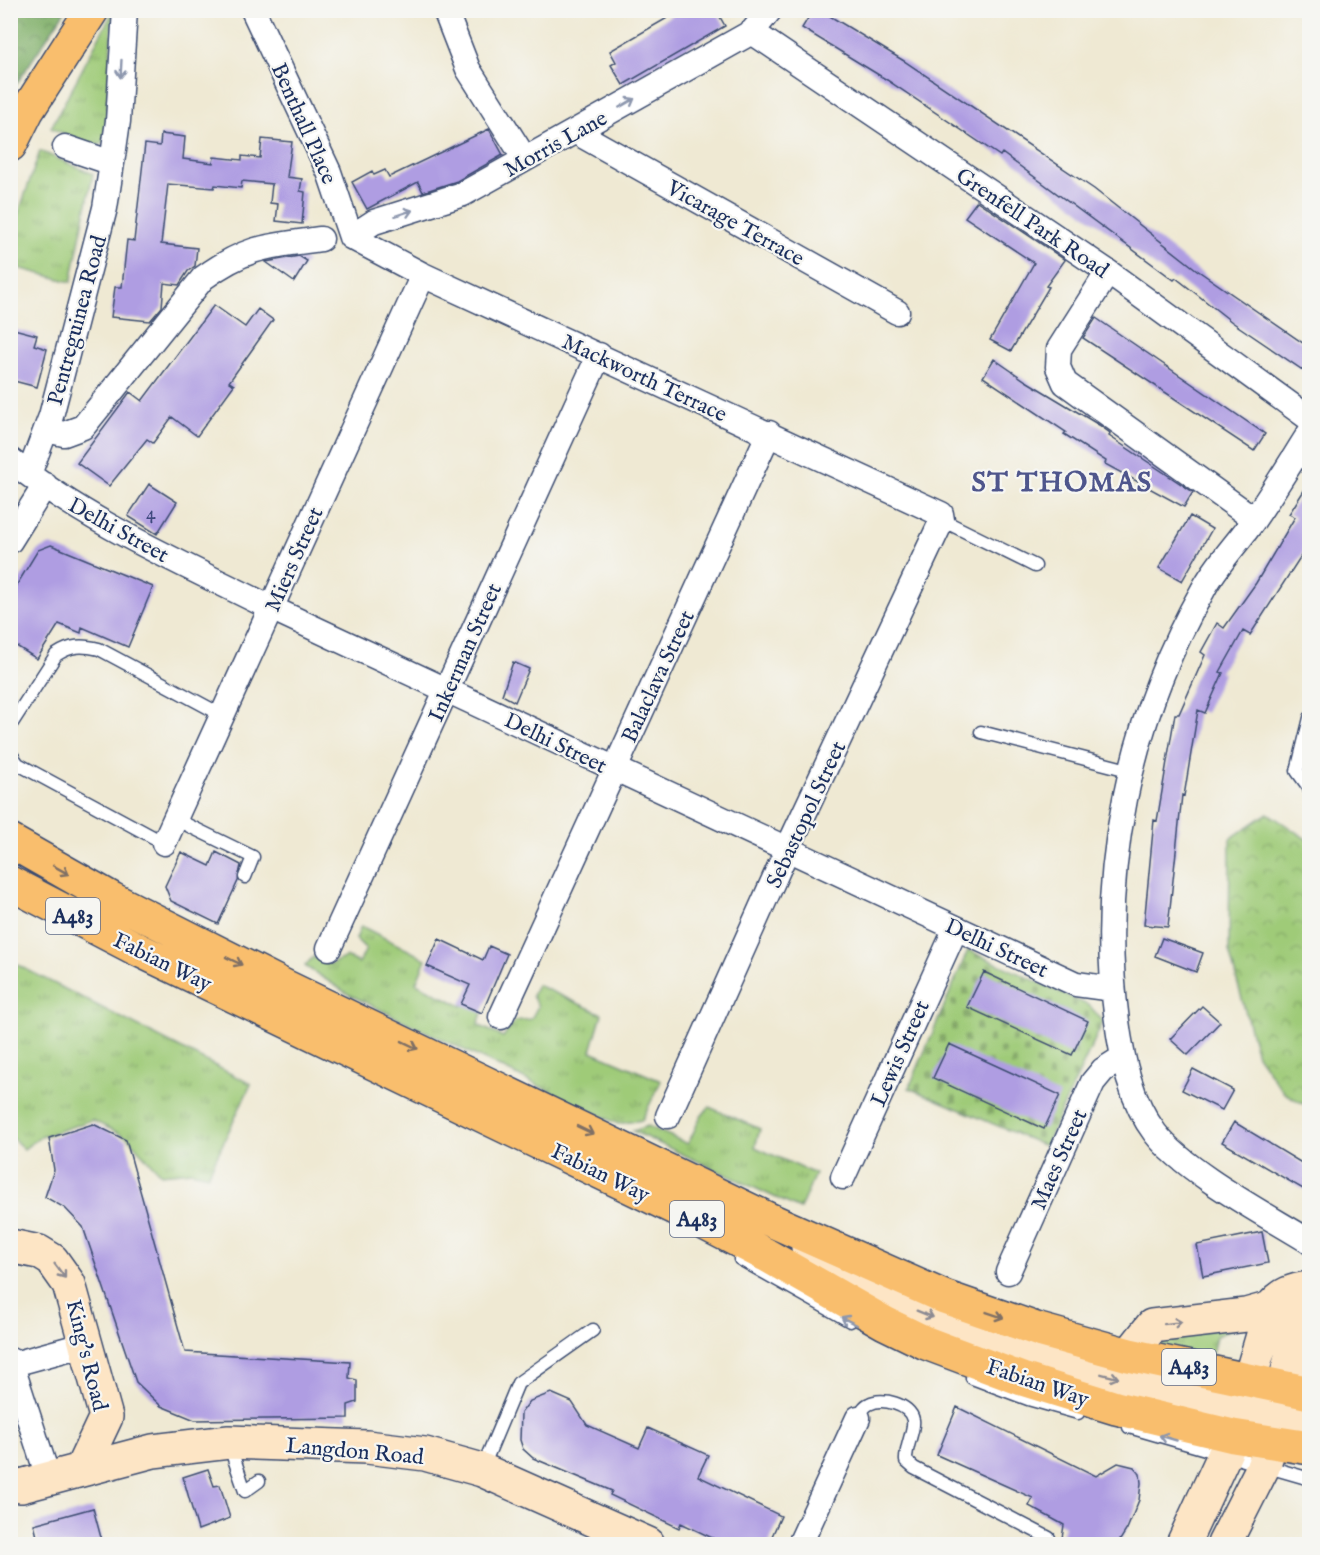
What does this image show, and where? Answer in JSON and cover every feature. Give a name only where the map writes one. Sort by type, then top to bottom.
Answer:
[{"type":"main road","points":[[10,145],[27,111],[84,24]]},
{"type":"main road","name":"Fabian Way","points":[[10,841],[204,947],[768,1219],[944,1297],[1039,1330],[1129,1355],[1237,1420],[1281,1421]]},
{"type":"main road","name":"Fabian Way","points":[[10,883],[137,949],[685,1212],[885,1323],[926,1343],[1022,1379],[1116,1408],[1237,1420],[1281,1421],[1310,1448]]},
{"type":"street","name":"Pentreguinea Road","points":[[10,541],[22,469],[46,430],[105,207],[118,121],[125,10]]},
{"type":"street","name":"Benthall Place","points":[[253,10],[328,172],[351,237]]},
{"type":"street","points":[[445,10],[468,69],[525,159]]},
{"type":"street","points":[[749,21],[770,10]]},
{"type":"street","name":"Morris Lane","points":[[351,237],[374,222],[463,194],[576,132],[749,21]]},
{"type":"street","name":"Grenfell Park Road","points":[[749,21],[1108,272],[1310,419]]},
{"type":"street","name":"Vicarage Terrace","points":[[576,132],[897,312]]},
{"type":"street","points":[[65,147],[112,163]]},
{"type":"street","name":"Mackworth Terrace","points":[[351,237],[423,275],[769,434],[941,517]]},
{"type":"street","points":[[46,430],[64,434],[83,427],[203,278],[227,260],[248,250],[321,238]]},
{"type":"street","points":[[1108,272],[1059,349],[1058,367],[1065,383],[1254,519]]},
{"type":"street","name":"Miers Street","points":[[164,843],[423,275]]},
{"type":"street","name":"Inkerman Street","points":[[329,948],[598,355]]},
{"type":"street","points":[[1310,432],[1254,519],[1203,588],[1157,683],[1132,771],[1117,842],[1112,918],[1113,989],[1122,1058],[1136,1098],[1154,1132],[1181,1160],[1310,1242]]},
{"type":"street","name":"Balaclava Street","points":[[501,1017],[769,434]]},
{"type":"street","name":"Delhi Street","points":[[22,469],[147,547],[271,608],[1076,984],[1113,989]]},
{"type":"street","name":"Sebastopol Street","points":[[668,1116],[787,850],[941,517]]},
{"type":"street","name":"Lewis Street","points":[[843,1177],[956,928]]},
{"type":"street","name":"Maes Street","points":[[1008,1272],[1094,1082],[1103,1070],[1122,1058]]},
{"type":"street","points":[[768,1219],[830,1262],[900,1303],[986,1338],[1237,1420]]},
{"type":"street","name":"King's Road","points":[[10,1246],[39,1252],[63,1272],[69,1284],[106,1417],[82,1468]]},
{"type":"street","points":[[1183,1545],[1237,1420],[1271,1308],[1278,1298],[1295,1290],[1310,1288],[1281,1421],[1224,1545]]},
{"type":"street","points":[[1129,1355],[1152,1326],[1246,1314],[1271,1308]]},
{"type":"street","points":[[82,1468],[22,1485],[11,1363],[86,1344]]},
{"type":"street","points":[[106,1417],[129,1438],[153,1451]]},
{"type":"street","points":[[800,1545],[858,1418]]},
{"type":"street","points":[[1281,1421],[1310,1425]]},
{"type":"street","name":"Langdon Road","points":[[82,1468],[153,1451],[229,1443],[367,1447],[424,1454],[482,1470],[648,1545]]},
{"type":"lane","points":[[941,517],[1035,566]]},
{"type":"lane","points":[[10,726],[56,656],[68,648],[82,645],[99,649],[222,715]]},
{"type":"lane","points":[[1310,718],[1301,744],[1297,771],[1310,789]]},
{"type":"lane","points":[[981,732],[1132,771]]},
{"type":"lane","points":[[10,753],[18,764],[164,843]]},
{"type":"lane","points":[[175,819],[254,857],[245,877]]},
{"type":"lane","points":[[732,1254],[862,1327]]},
{"type":"lane","points":[[482,1470],[518,1383],[593,1330]]},
{"type":"lane","points":[[956,1372],[1028,1399],[1092,1417]]},
{"type":"lane","points":[[858,1418],[867,1404],[876,1401],[901,1406],[910,1413],[914,1422],[905,1451],[906,1461],[914,1468],[1049,1538]]},
{"type":"lane","points":[[1113,1423],[1237,1420]]},
{"type":"lane","points":[[1281,1421],[1310,1479]]},
{"type":"lane","points":[[229,1443],[245,1491],[259,1481]]},
{"type":"green space","points":[[10,11],[65,11],[11,92]]},
{"type":"green space","points":[[113,11],[106,122],[103,143],[94,147],[51,128]]},
{"type":"green space","points":[[40,151],[93,174],[71,282],[11,266],[11,235]]},
{"type":"green space","points":[[1268,813],[1309,841],[1309,1107],[1284,1093],[1257,1055],[1229,951],[1230,839]]},
{"type":"green space","points":[[361,926],[426,959],[416,983],[462,1006],[466,1003],[482,1013],[478,1025],[503,1037],[515,1021],[531,1019],[538,1006],[532,996],[537,985],[602,1014],[591,1051],[661,1081],[642,1120],[618,1124],[348,994],[305,966],[313,957],[331,964],[346,957],[359,963],[366,949],[356,939]]},
{"type":"green space","points":[[968,950],[1090,1006],[1103,1022],[1045,1146],[909,1088]]},
{"type":"green space","points":[[10,961],[251,1084],[208,1175],[191,1171],[161,1174],[127,1137],[92,1120],[38,1138],[24,1149],[11,1137]]},
{"type":"green space","points":[[709,1107],[760,1129],[755,1147],[815,1174],[800,1209],[633,1131],[648,1126],[688,1144],[700,1118]]},
{"type":"green space","points":[[1243,1325],[1216,1336],[1211,1358],[1155,1348],[1151,1338]]},
{"type":"building","points":[[681,10],[716,10],[725,26],[623,85],[611,65],[616,62],[610,51]]},
{"type":"building","points":[[813,10],[820,10],[904,61],[1094,189],[1197,270],[1310,348],[1310,375],[1232,322],[1176,278],[1174,280],[1002,153],[1000,156],[887,80],[802,28]]},
{"type":"building","points":[[489,129],[503,155],[457,181],[423,192],[418,182],[367,209],[352,182],[372,171],[374,175],[385,170],[389,177]]},
{"type":"building","points":[[161,134],[185,137],[183,159],[213,163],[214,157],[242,160],[242,156],[260,158],[262,139],[292,142],[287,177],[302,179],[300,191],[305,192],[302,224],[276,221],[278,204],[270,203],[272,184],[242,181],[241,188],[215,185],[214,188],[168,184],[161,244],[197,248],[195,266],[188,271],[179,285],[164,283],[162,307],[150,321],[111,317],[115,287],[122,287],[127,240],[134,241],[145,144],[160,146]]},
{"type":"building","points":[[977,201],[1065,260],[1046,286],[1049,287],[1011,351],[990,340],[1034,263],[965,217]]},
{"type":"building","points":[[299,256],[307,261],[294,282],[266,262]]},
{"type":"building","points":[[214,305],[245,327],[258,309],[273,320],[229,382],[234,385],[197,436],[172,417],[153,443],[147,439],[109,486],[77,463],[130,392],[142,401]]},
{"type":"building","points":[[1096,318],[1265,434],[1254,451],[1083,338]]},
{"type":"building","points":[[10,328],[37,335],[34,345],[47,349],[37,387],[10,380]]},
{"type":"building","points":[[994,359],[1099,425],[1110,433],[1109,436],[1193,492],[1184,507],[1105,464],[1106,461],[1064,434],[1066,432],[983,377]]},
{"type":"building","points":[[1310,481],[1310,542],[1250,635],[1243,631],[1220,672],[1223,673],[1205,713],[1198,710],[1184,796],[1182,795],[1168,927],[1144,925],[1154,820],[1157,821],[1175,714],[1179,714],[1205,655],[1201,652],[1217,623],[1224,628],[1256,583],[1295,517],[1289,514]]},
{"type":"building","points":[[149,484],[177,502],[157,534],[128,516]]},
{"type":"building","points":[[1190,516],[1212,529],[1182,581],[1159,568]]},
{"type":"building","points":[[51,545],[153,587],[128,647],[82,627],[81,633],[59,624],[37,659],[10,642],[10,596],[38,550]]},
{"type":"building","points":[[513,662],[529,669],[515,702],[502,695]]},
{"type":"building","points":[[181,852],[210,866],[216,852],[241,865],[238,881],[218,924],[171,901],[165,886]]},
{"type":"building","points":[[1162,938],[1203,953],[1196,972],[1155,956]]},
{"type":"building","points":[[439,939],[483,960],[489,946],[507,954],[482,1013],[461,1004],[470,985],[427,966]]},
{"type":"building","points":[[984,972],[1088,1021],[1072,1055],[967,1007]]},
{"type":"building","points":[[1202,1006],[1220,1022],[1188,1055],[1170,1039]]},
{"type":"building","points":[[949,1044],[1060,1095],[1044,1129],[933,1078]]},
{"type":"building","points":[[1193,1069],[1233,1090],[1222,1110],[1182,1090]]},
{"type":"building","points":[[1234,1122],[1310,1168],[1310,1193],[1222,1142]]},
{"type":"building","points":[[93,1124],[126,1140],[185,1352],[350,1362],[349,1378],[357,1380],[357,1402],[348,1405],[348,1418],[195,1420],[161,1406],[136,1382],[83,1227],[65,1208],[45,1197],[54,1170],[49,1138]]},
{"type":"building","points":[[1262,1232],[1268,1263],[1203,1276],[1197,1245]]},
{"type":"building","points":[[551,1393],[572,1402],[587,1425],[639,1448],[648,1428],[708,1455],[698,1476],[781,1516],[768,1545],[727,1545],[681,1523],[679,1528],[610,1495],[612,1491],[533,1458],[523,1449],[520,1440],[521,1413],[530,1401]]},
{"type":"building","points":[[957,1407],[1096,1476],[1118,1463],[1134,1467],[1140,1474],[1139,1500],[1127,1529],[1117,1545],[1061,1545],[1064,1525],[1029,1506],[1033,1498],[937,1455]]},
{"type":"building","points":[[208,1469],[214,1486],[220,1485],[230,1518],[198,1530],[183,1477]]},
{"type":"building","points":[[93,1508],[103,1545],[39,1545],[34,1524]]},
{"type":"district","name":"ST THOMAS","points":[[1062,481]]}]
